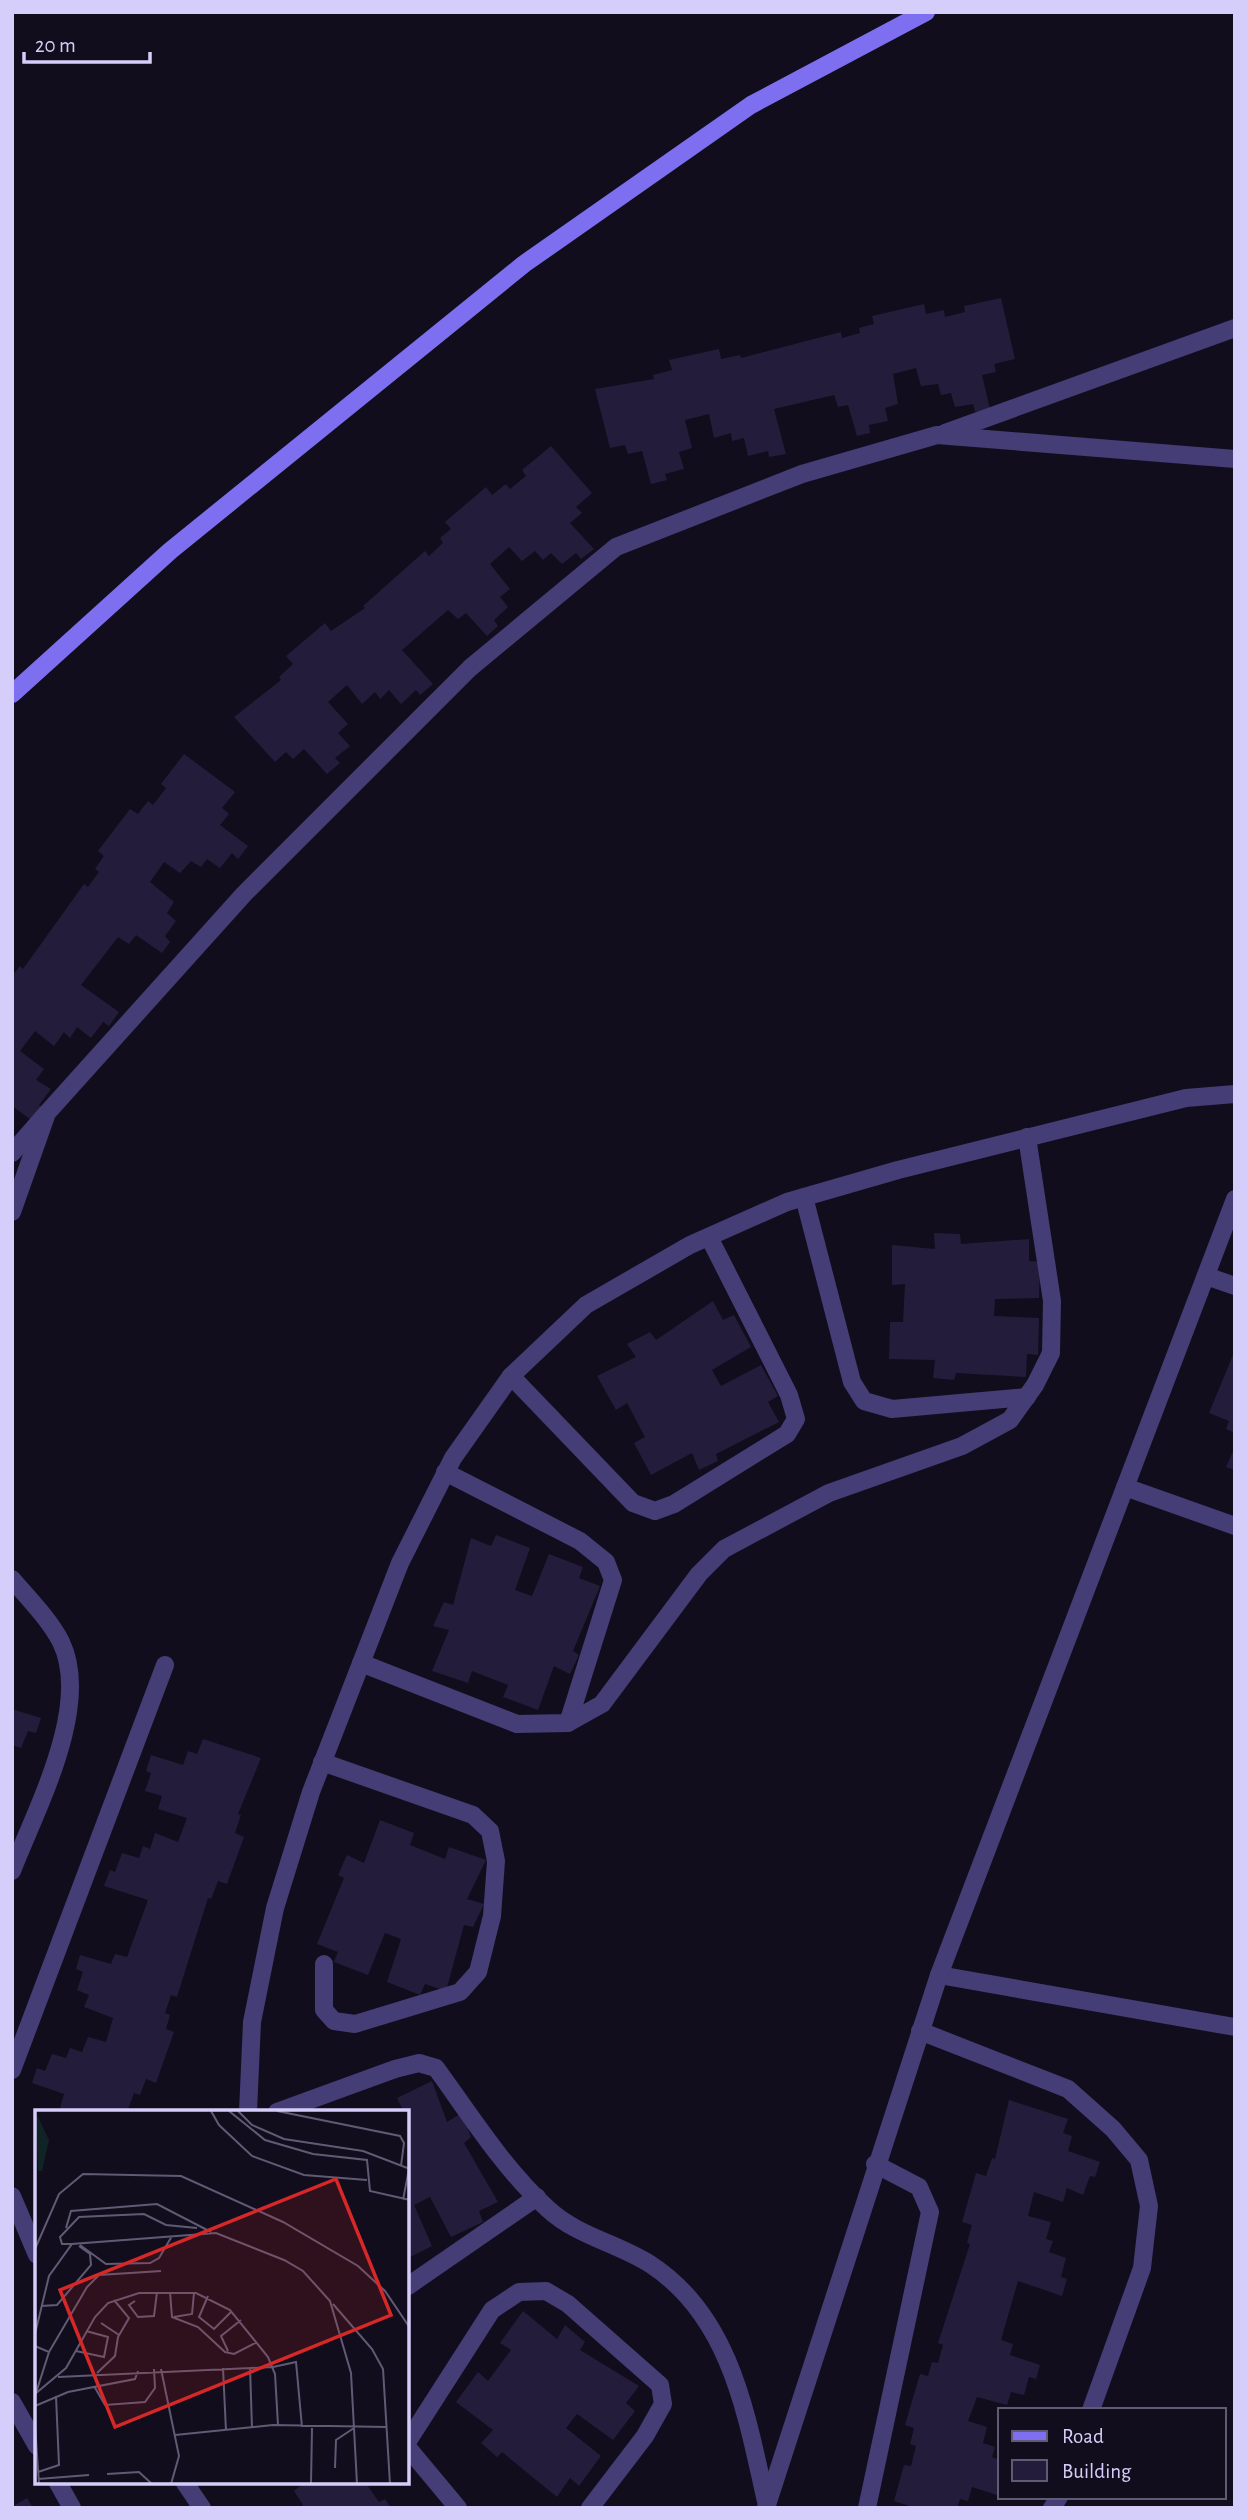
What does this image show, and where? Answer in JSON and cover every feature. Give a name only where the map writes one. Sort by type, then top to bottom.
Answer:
[{"type":"street","points":[[12,694],[170,551],[524,264],[751,104],[926,12]]},
{"type":"street","points":[[12,1153],[244,894],[470,668],[616,547],[802,474],[937,435],[1235,328]]},
{"type":"street","points":[[937,435],[1235,459]]},
{"type":"street","points":[[247,2110],[252,2022],[275,1909],[322,1762],[400,1563],[445,1472],[511,1376],[586,1305],[709,1237],[804,1197],[1186,1098],[1235,1094]]},
{"type":"street","points":[[12,1212],[47,1113]]},
{"type":"street","points":[[361,1663],[517,1724],[568,1723],[601,1704],[699,1574],[724,1549],[829,1493],[962,1446],[1010,1420],[1027,1397],[1051,1353],[1052,1301],[1027,1138]]},
{"type":"street","points":[[804,1197],[852,1382],[864,1401],[892,1409],[1027,1397]]},
{"type":"street","points":[[766,2507],[939,1975],[1235,1199]]},
{"type":"street","points":[[511,1376],[634,1503],[655,1511],[674,1504],[787,1434],[796,1419],[789,1395],[709,1237]]},
{"type":"street","points":[[1206,1276],[1235,1286]]},
{"type":"street","points":[[445,1472],[580,1541],[606,1562],[613,1580],[568,1723]]},
{"type":"street","points":[[1125,1487],[1235,1526]]},
{"type":"street","points":[[12,1578],[61,1642],[73,1685],[68,1723],[12,1871]]},
{"type":"street","points":[[12,2070],[166,1665]]},
{"type":"street","points":[[322,1762],[473,1815],[490,1831],[496,1861],[492,1916],[478,1972],[460,1992],[355,2024],[334,2021],[324,2010],[324,1964]]},
{"type":"street","points":[[939,1975],[1235,2027]]},
{"type":"street","points":[[920,2031],[1068,2089],[1113,2129],[1139,2160],[1149,2206],[1142,2268],[1092,2408]]},
{"type":"street","points":[[282,2110],[395,2069],[419,2063],[436,2068],[514,2174],[550,2211],[580,2231],[649,2264],[689,2296],[721,2345],[743,2399],[766,2507]]},
{"type":"street","points":[[867,2508],[930,2212],[919,2187],[876,2164]]},
{"type":"street","points":[[12,2196],[35,2250]]},
{"type":"street","points":[[410,2285],[537,2197]]},
{"type":"street","points":[[410,2438],[492,2311],[519,2292],[546,2291],[568,2304],[660,2385],[663,2404],[645,2436],[590,2508]]},
{"type":"street","points":[[12,2402],[35,2442]]},
{"type":"street","points":[[410,2450],[458,2508]]},
{"type":"street","points":[[59,2485],[72,2508]]},
{"type":"street","points":[[186,2485],[202,2508]]},
{"type":"building","points":[[1001,298],[1015,359],[994,364],[996,372],[982,375],[990,409],[975,412],[973,404],[955,407],[951,393],[941,395],[938,384],[921,386],[916,368],[893,374],[898,404],[885,408],[888,421],[869,425],[870,433],[857,436],[848,405],[838,407],[834,395],[774,409],[786,454],[769,457],[768,451],[748,456],[744,438],[732,441],[731,433],[714,438],[709,414],[685,420],[692,448],[679,452],[684,469],[665,474],[667,480],[651,484],[642,451],[628,454],[625,445],[610,448],[595,389],[654,379],[653,375],[672,370],[669,360],[719,349],[721,359],[740,355],[741,358],[841,332],[842,338],[860,333],[859,328],[874,324],[872,316],[924,304],[926,314],[944,310],[945,317],[965,312],[964,306]]},
{"type":"building","points":[[551,446],[592,493],[576,507],[582,513],[570,523],[594,549],[581,559],[576,553],[562,564],[551,553],[543,560],[535,551],[522,561],[509,547],[490,564],[510,589],[500,597],[508,607],[494,620],[498,626],[487,636],[466,613],[458,619],[448,610],[402,650],[433,684],[420,695],[416,690],[401,704],[389,690],[380,699],[375,692],[362,704],[347,685],[328,702],[348,724],[338,733],[350,746],[335,758],[340,763],[327,774],[304,749],[293,759],[286,752],[275,762],[234,717],[281,680],[279,677],[293,664],[286,656],[325,623],[331,631],[365,608],[363,606],[425,551],[429,556],[443,543],[440,538],[451,529],[445,522],[486,487],[492,495],[506,484],[510,489],[526,476],[522,470]]},
{"type":"building","points":[[184,754],[235,792],[222,808],[229,814],[220,825],[248,846],[238,859],[232,853],[220,868],[207,859],[201,867],[191,861],[180,873],[164,862],[150,882],[174,902],[167,913],[176,921],[165,936],[170,942],[162,953],[136,935],[129,944],[118,937],[81,985],[119,1012],[109,1026],[103,1022],[91,1038],[77,1027],[70,1038],[64,1032],[54,1046],[35,1031],[20,1051],[44,1069],[36,1080],[51,1089],[39,1105],[44,1109],[34,1122],[12,1106],[12,976],[20,966],[23,969],[84,884],[88,887],[99,872],[95,869],[104,856],[98,851],[130,809],[138,814],[148,801],[153,805],[166,788],[161,784]]},
{"type":"building","points":[[934,1233],[960,1234],[961,1244],[1029,1239],[1029,1261],[1040,1262],[1039,1298],[995,1299],[994,1316],[1039,1318],[1038,1355],[1027,1354],[1026,1377],[956,1373],[954,1380],[933,1378],[935,1360],[889,1359],[890,1322],[903,1322],[905,1284],[892,1285],[892,1245],[935,1249]]},
{"type":"building","points":[[713,1301],[723,1320],[734,1315],[751,1347],[712,1370],[721,1386],[761,1365],[778,1396],[768,1402],[779,1422],[716,1454],[718,1461],[699,1470],[692,1453],[651,1475],[634,1443],[645,1437],[627,1403],[616,1410],[597,1376],[636,1357],[627,1344],[650,1332],[656,1340]]},
{"type":"building","points":[[1233,1355],[1235,1433],[1226,1429],[1229,1421],[1209,1413]]},
{"type":"building","points":[[1235,1447],[1235,1470],[1226,1467]]},
{"type":"building","points":[[496,1535],[530,1548],[515,1590],[532,1596],[549,1554],[583,1567],[579,1578],[600,1586],[573,1651],[579,1655],[570,1674],[554,1666],[538,1710],[503,1697],[508,1685],[472,1671],[468,1683],[432,1671],[449,1630],[433,1626],[444,1602],[453,1605],[471,1538],[491,1546]]},
{"type":"building","points":[[12,1709],[41,1718],[36,1733],[28,1731],[21,1748],[12,1745]]},
{"type":"building","points":[[203,1739],[261,1758],[238,1814],[241,1815],[235,1833],[244,1837],[227,1884],[218,1881],[211,1899],[208,1898],[177,1997],[171,1995],[165,2013],[170,2015],[166,2029],[174,2032],[156,2083],[146,2079],[140,2095],[134,2093],[128,2110],[64,2110],[60,2108],[64,2094],[32,2083],[37,2068],[45,2071],[52,2054],[66,2058],[70,2048],[82,2052],[88,2037],[106,2042],[113,2018],[84,2007],[89,1995],[77,1990],[83,1972],[76,1969],[80,1955],[111,1964],[115,1954],[127,1957],[148,1900],[104,1886],[110,1870],[115,1872],[122,1853],[139,1858],[143,1846],[150,1849],[155,1833],[178,1842],[187,1818],[158,1809],[162,1796],[145,1791],[151,1773],[146,1771],[151,1755],[183,1765],[188,1751],[197,1754]]},
{"type":"building","points":[[380,1820],[414,1833],[410,1845],[445,1859],[449,1847],[486,1860],[467,1899],[484,1904],[473,1927],[464,1925],[446,1991],[425,1984],[420,1995],[387,1982],[401,1939],[385,1933],[368,1975],[334,1962],[338,1952],[317,1944],[344,1878],[338,1875],[347,1855],[364,1863]]},
{"type":"building","points":[[432,2081],[447,2122],[462,2113],[471,2137],[464,2143],[498,2202],[479,2211],[483,2222],[451,2237],[430,2197],[414,2205],[432,2246],[410,2257],[410,2110],[403,2110],[397,2098]]},
{"type":"building","points":[[1009,2100],[1068,2119],[1063,2133],[1072,2136],[1068,2151],[1100,2162],[1095,2177],[1090,2176],[1083,2195],[1067,2188],[1063,2202],[1034,2192],[1028,2216],[1051,2222],[1046,2239],[1053,2241],[1049,2252],[1066,2258],[1061,2277],[1067,2279],[1062,2296],[1018,2281],[1001,2340],[1013,2344],[1010,2355],[1040,2365],[1036,2379],[1029,2377],[1024,2395],[1011,2392],[1007,2405],[977,2397],[968,2421],[987,2427],[983,2443],[995,2447],[992,2457],[998,2459],[998,2495],[972,2487],[968,2501],[960,2499],[957,2508],[916,2508],[894,2501],[904,2465],[911,2466],[916,2446],[910,2444],[914,2428],[905,2425],[920,2374],[928,2376],[932,2362],[938,2363],[943,2345],[938,2343],[970,2244],[967,2243],[972,2225],[962,2222],[976,2173],[986,2176],[992,2158],[995,2159]]},
{"type":"building","points":[[523,2311],[557,2339],[565,2325],[585,2342],[580,2350],[639,2386],[626,2403],[635,2411],[613,2440],[577,2414],[566,2428],[601,2456],[579,2486],[570,2478],[557,2497],[502,2452],[497,2457],[481,2443],[493,2430],[456,2402],[478,2372],[488,2381],[511,2350],[500,2343]]},
{"type":"building","points":[[302,2485],[367,2485],[379,2502],[385,2499],[391,2508],[300,2508],[303,2505],[294,2491]]},
{"type":"building","points":[[27,2498],[33,2508],[12,2508],[12,2507]]}]
